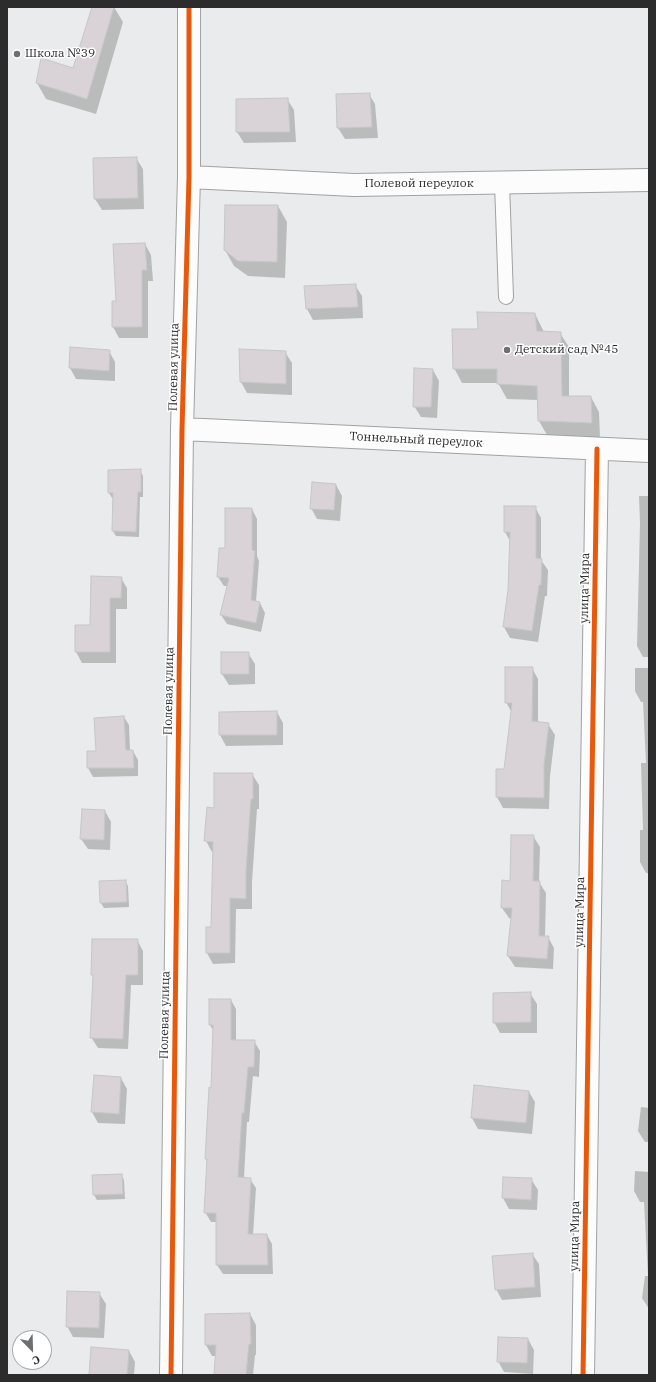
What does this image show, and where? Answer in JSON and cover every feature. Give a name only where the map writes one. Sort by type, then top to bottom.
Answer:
[{"type":"street","name":"Полевая улица","points":[[171,1375],[182,430],[188,177],[189,7]]},
{"type":"street","name":"Полевой переулок","points":[[188,177],[354,185],[649,180]]},
{"type":"street","name":"Тоннельный переулок","points":[[182,430],[649,451]]},
{"type":"street","name":"улица Мира","points":[[583,1375],[597,449]]},
{"type":"lane","points":[[502,183],[506,297]]},
{"type":"building","points":[[92,7],[114,7],[87,99],[36,83],[41,58],[73,68]]},
{"type":"building","points":[[370,93],[372,127],[337,128],[336,94]]},
{"type":"building","points":[[288,98],[290,132],[236,132],[236,99]]},
{"type":"building","points":[[137,157],[138,198],[94,199],[93,158]]},
{"type":"building","points":[[225,205],[278,205],[277,262],[238,261],[224,250]]},
{"type":"building","points":[[145,243],[147,270],[142,270],[142,327],[112,327],[112,301],[116,301],[113,244]]},
{"type":"building","points":[[356,284],[358,307],[306,309],[304,286]]},
{"type":"building","name":"Детский сад №45","points":[[477,312],[535,313],[537,331],[561,332],[562,396],[591,396],[592,423],[538,421],[537,386],[497,384],[497,369],[453,369],[452,329],[478,329]]},
{"type":"building","points":[[70,347],[110,350],[109,371],[69,368]]},
{"type":"building","points":[[239,349],[286,351],[286,384],[240,382]]},
{"type":"building","points":[[414,368],[433,369],[431,407],[413,407]]},
{"type":"building","points":[[141,469],[141,492],[138,492],[136,532],[112,531],[113,493],[108,493],[108,470]]},
{"type":"building","points":[[312,482],[336,484],[334,510],[310,509]]},
{"type":"building","points":[[504,506],[536,506],[536,558],[542,559],[541,585],[539,585],[532,631],[503,627],[508,590],[510,532],[504,532]]},
{"type":"building","points":[[225,508],[252,508],[252,550],[255,551],[251,600],[260,602],[256,623],[220,615],[229,578],[217,577],[219,548],[225,548]]},
{"type":"building","points":[[91,576],[122,577],[121,598],[110,598],[110,652],[75,652],[75,625],[90,625]]},
{"type":"building","points":[[221,652],[249,652],[249,674],[221,674]]},
{"type":"building","points":[[505,667],[533,667],[532,721],[549,723],[544,765],[544,798],[496,797],[496,769],[504,769],[512,703],[505,703]]},
{"type":"building","points":[[277,711],[277,735],[219,735],[219,712]]},
{"type":"building","points":[[124,716],[126,750],[133,750],[134,768],[87,768],[87,751],[96,751],[94,718]]},
{"type":"building","points":[[214,773],[253,773],[253,799],[251,799],[246,871],[246,899],[230,898],[230,953],[206,953],[206,927],[211,927],[213,842],[204,841],[207,807],[214,808]]},
{"type":"building","points":[[82,809],[105,810],[104,840],[80,839]]},
{"type":"building","points":[[511,835],[534,835],[533,881],[540,881],[539,936],[549,936],[547,959],[507,956],[512,908],[501,908],[502,880],[510,881]]},
{"type":"building","points":[[126,880],[127,902],[100,903],[99,881]]},
{"type":"building","points":[[92,939],[138,939],[138,975],[126,975],[123,1039],[90,1038],[93,975],[91,975]]},
{"type":"building","points":[[531,992],[531,1022],[493,1023],[493,993]]},
{"type":"building","points":[[209,999],[231,999],[231,1040],[255,1040],[254,1067],[248,1067],[244,1113],[242,1113],[238,1177],[251,1178],[248,1234],[267,1234],[268,1265],[216,1265],[216,1213],[204,1213],[207,1159],[205,1159],[209,1087],[211,1088],[213,1025],[209,1025]]},
{"type":"building","points":[[94,1075],[121,1077],[119,1114],[91,1112]]},
{"type":"building","points":[[474,1085],[529,1091],[526,1123],[471,1118]]},
{"type":"building","points":[[122,1174],[123,1194],[93,1195],[92,1175]]},
{"type":"building","points":[[503,1177],[532,1178],[531,1200],[502,1198]]},
{"type":"building","points":[[533,1253],[535,1287],[495,1290],[492,1256]]},
{"type":"building","points":[[67,1291],[100,1292],[99,1328],[66,1327]]},
{"type":"building","points":[[250,1313],[251,1344],[249,1344],[246,1375],[214,1375],[216,1345],[205,1345],[205,1314]]},
{"type":"building","points":[[498,1337],[528,1338],[527,1363],[497,1362]]},
{"type":"building","points":[[91,1347],[129,1350],[127,1375],[89,1375]]},
{"type":"cycle path","points":[[171,1375],[182,429],[189,177],[189,7]]},
{"type":"cycle path","points":[[583,1375],[597,449]]},
{"type":"place","name":"Школа №39","points":[[17,54]]},
{"type":"place","name":"Детский сад №45","points":[[507,350]]}]
